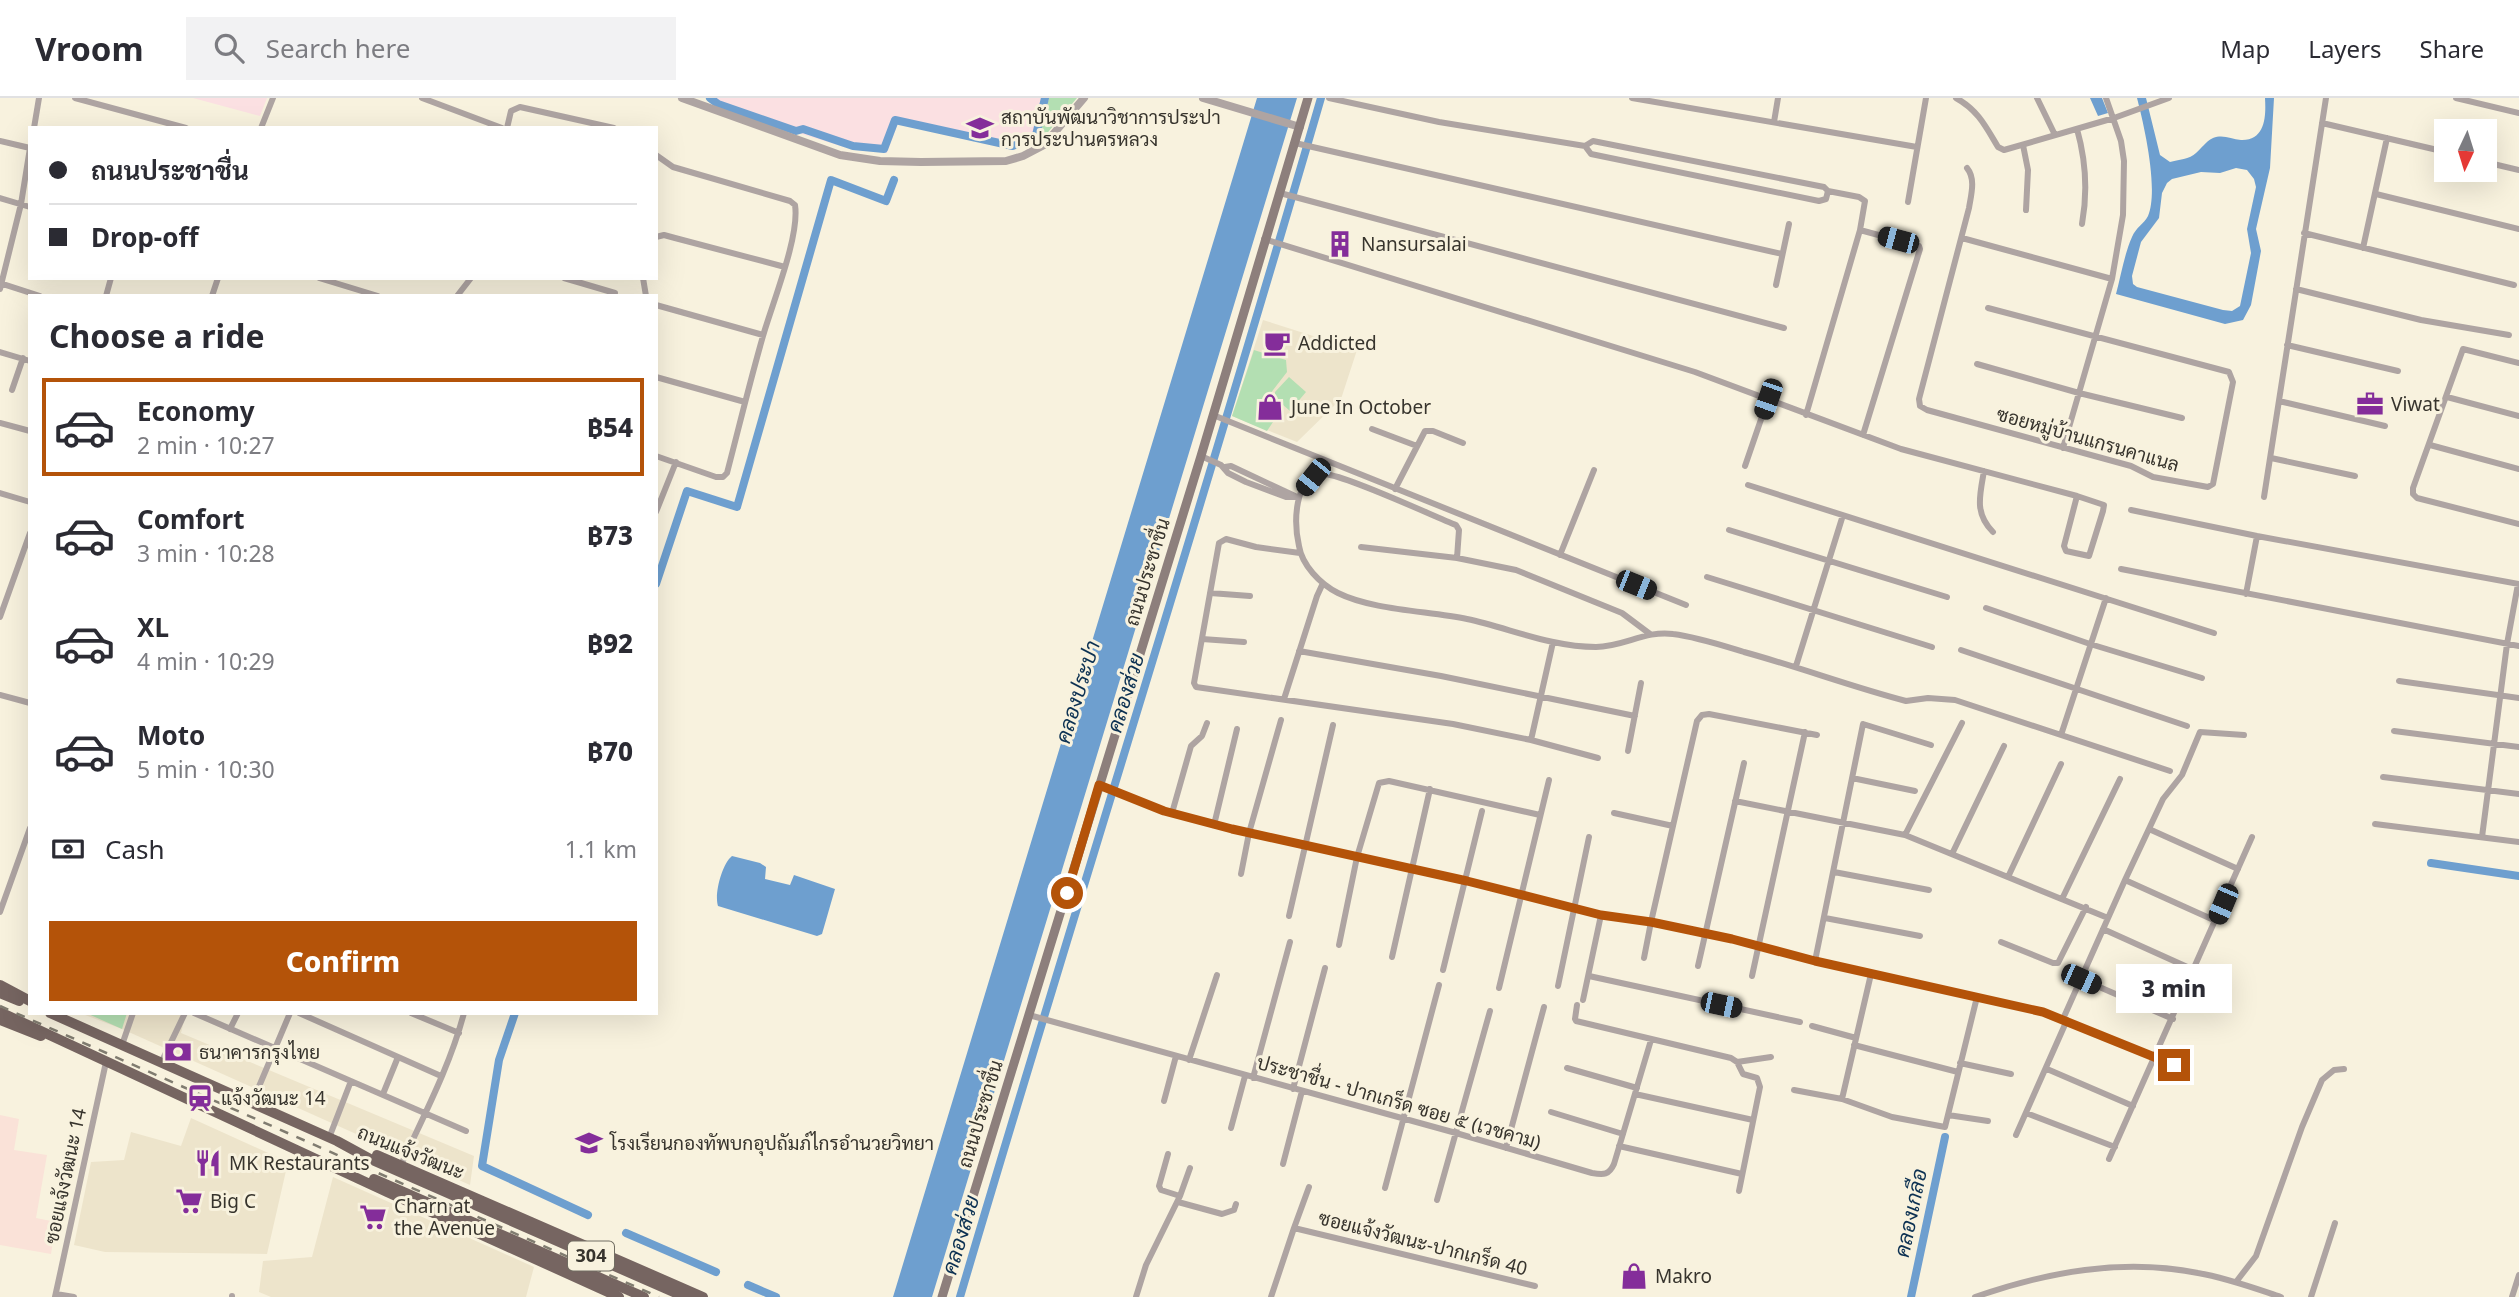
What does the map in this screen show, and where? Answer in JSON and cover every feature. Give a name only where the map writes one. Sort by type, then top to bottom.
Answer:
[{"type":"main road","name":"ถนนประชาชื่น","points":[[942,1297],[1205,458],[1268,240],[1299,144],[1295,126],[1308,98]]},
{"type":"main road","points":[[0,985],[28,1002]]},
{"type":"main road","points":[[0,993],[28,1002]]},
{"type":"main road","name":"ถนนแจ้งวัฒนะ","points":[[0,1012],[619,1297]]},
{"type":"main road","name":"ถนนแจ้งวัฒนะ","points":[[54,1015],[333,1139],[401,1165],[703,1297]]},
{"type":"main road","name":"ถนนแจ้งวัฒนะ","points":[[0,1020],[71,1046]]},
{"type":"main road","name":"ถนนแจ้งวัฒนะ","points":[[333,1139],[379,1163],[685,1297]]},
{"type":"main road","name":"ถนนแจ้งวัฒนะ","points":[[340,1168],[388,1185],[644,1297]]},
{"type":"main road","points":[[662,1278],[672,1290],[672,1297]]},
{"type":"street","points":[[34,126],[39,98]]},
{"type":"street","points":[[75,98],[179,126]]},
{"type":"street","points":[[262,126],[273,98]]},
{"type":"street","points":[[422,98],[499,126]]},
{"type":"street","points":[[682,98],[840,155],[921,162],[1006,161],[1023,156],[1044,145],[1084,98]]},
{"type":"street","points":[[1203,98],[1295,126]]},
{"type":"street","points":[[1330,98],[1439,122],[1585,146],[1593,141],[1824,187],[1829,191],[1859,197],[1865,201],[1860,230],[1806,415]]},
{"type":"street","points":[[1632,98],[1917,147]]},
{"type":"street","points":[[1774,122],[1778,98]]},
{"type":"street","points":[[1908,202],[1926,98]]},
{"type":"street","points":[[1956,98],[1979,115],[1998,147],[2009,150],[2169,98]]},
{"type":"street","points":[[2037,98],[2056,135]]},
{"type":"street","points":[[2063,448],[2112,279],[2121,231],[2125,182],[2121,141],[2106,98]]},
{"type":"street","points":[[2264,497],[2326,98]]},
{"type":"street","points":[[2456,98],[2519,113]]},
{"type":"street","points":[[506,126],[511,111],[520,107],[605,126]]},
{"type":"street","points":[[2322,123],[2434,149]]},
{"type":"street","points":[[2077,129],[2084,158],[2086,188],[2082,224]]},
{"type":"street","points":[[2363,248],[2387,138]]},
{"type":"street","points":[[0,141],[28,148]]},
{"type":"street","points":[[1299,144],[1782,254]]},
{"type":"street","points":[[2023,145],[2028,170],[2026,210]]},
{"type":"street","points":[[1585,146],[1590,154],[1819,201],[1825,200],[1829,191]]},
{"type":"street","points":[[1636,163],[1639,150]]},
{"type":"street","points":[[658,156],[673,167],[790,201],[795,205],[797,215],[727,473],[723,477],[716,477],[658,457]]},
{"type":"street","points":[[28,160],[21,204],[1,285],[33,294]]},
{"type":"street","points":[[2497,165],[2519,170]]},
{"type":"street","points":[[1967,168],[1971,173],[1972,191],[1962,238],[2112,279]]},
{"type":"street","points":[[1730,181],[1732,169]]},
{"type":"street","points":[[1284,194],[1784,328]]},
{"type":"street","points":[[2376,194],[2519,229]]},
{"type":"street","points":[[0,198],[28,206]]},
{"type":"street","points":[[1776,285],[1789,224]]},
{"type":"street","points":[[1860,230],[1919,246],[1920,249],[1863,435]]},
{"type":"street","points":[[2304,233],[2514,285]]},
{"type":"street","points":[[658,236],[664,235],[785,267]]},
{"type":"street","name":"ซอยหมู่บ้านแกรนคาแนล","points":[[1962,238],[1919,402],[1923,409],[2132,466],[2153,477],[2208,487],[2214,481],[2232,374],[1988,308]]},
{"type":"street","points":[[1268,240],[1695,372],[1901,449],[2077,496],[2104,505],[2089,556],[2066,551],[2064,546],[2077,496]]},
{"type":"street","points":[[326,280],[371,294]]},
{"type":"street","points":[[459,294],[469,280]]},
{"type":"street","points":[[571,280],[615,293]]},
{"type":"street","points":[[2296,289],[2421,320],[2509,335]]},
{"type":"street","points":[[658,306],[763,335]]},
{"type":"street","points":[[2287,345],[2399,371]]},
{"type":"street","points":[[2519,363],[2463,349],[2413,488],[2413,494],[2417,498],[2519,524]]},
{"type":"street","points":[[0,352],[26,360],[12,390]]},
{"type":"street","points":[[1977,364],[2182,418]]},
{"type":"street","points":[[658,378],[745,402]]},
{"type":"street","points":[[2447,397],[2519,416]]},
{"type":"street","points":[[1745,466],[1768,399]]},
{"type":"street","points":[[2279,401],[2385,426]]},
{"type":"street","points":[[1216,416],[1686,605]]},
{"type":"street","points":[[0,423],[28,430]]},
{"type":"street","points":[[1372,429],[1416,446]]},
{"type":"street","points":[[1395,489],[1422,435],[1428,430],[1463,443]]},
{"type":"street","points":[[2430,445],[2519,469]]},
{"type":"street","points":[[1205,458],[1223,466],[1231,466],[1297,497]]},
{"type":"street","points":[[2271,458],[2355,476]]},
{"type":"street","points":[[658,507],[676,463]]},
{"type":"street","points":[[1560,555],[1594,470]]},
{"type":"street","points":[[1984,471],[1979,509],[1985,524],[1993,532]]},
{"type":"street","points":[[1457,558],[1456,526],[1364,487],[1321,474],[1313,477],[1297,497],[1296,534],[1300,553],[1314,575],[1323,583],[1356,601],[1468,620],[1553,642],[1597,647],[1615,646],[1650,634],[1671,633],[1702,639],[1906,701],[1928,698],[1955,700],[2170,771]]},
{"type":"street","points":[[1748,485],[2214,633]]},
{"type":"street","points":[[0,493],[28,501]]},
{"type":"street","points":[[2131,510],[2519,584],[2507,644],[2482,837]]},
{"type":"street","points":[[1796,666],[1843,515]]},
{"type":"street","points":[[1729,530],[1947,597]]},
{"type":"street","points":[[2246,594],[2257,536]]},
{"type":"street","points":[[0,617],[28,539]]},
{"type":"street","points":[[1300,553],[1222,540],[1219,543],[1194,683],[1196,687],[1452,724],[1531,740],[1598,758]]},
{"type":"street","points":[[1361,547],[1457,558],[1516,570],[1622,612],[1650,634]]},
{"type":"street","points":[[2121,569],[2519,646]]},
{"type":"street","points":[[1707,577],[1932,647]]},
{"type":"street","points":[[1284,699],[1323,583]]},
{"type":"street","points":[[1210,593],[1250,596]]},
{"type":"street","points":[[2061,735],[2106,598]]},
{"type":"street","points":[[1986,608],[2090,645],[2202,678]]},
{"type":"street","points":[[1202,639],[1244,642]]},
{"type":"street","points":[[1531,740],[1553,642]]},
{"type":"street","points":[[1961,650],[2187,726]]},
{"type":"street","points":[[1299,651],[1635,716]]},
{"type":"street","points":[[2399,681],[2519,698]]},
{"type":"street","points":[[1628,751],[1641,683]]},
{"type":"street","points":[[0,695],[26,702]]},
{"type":"street","points":[[1644,958],[1697,721],[1702,715],[1709,715],[1816,735]]},
{"type":"street","points":[[1241,874],[1249,833],[1281,720]]},
{"type":"street","points":[[1172,813],[1191,746],[1202,736],[1206,723]]},
{"type":"street","points":[[1905,835],[1962,723]]},
{"type":"street","points":[[1289,916],[1333,724]]},
{"type":"street","points":[[1815,961],[1863,724],[1931,745]]},
{"type":"street","points":[[1214,825],[1237,729]]},
{"type":"street","points":[[2394,731],[2519,747]]},
{"type":"street","points":[[1752,976],[1805,732]]},
{"type":"street","points":[[2016,1135],[2047,1069],[2081,979],[2125,880],[2163,799],[2182,775],[2200,732],[2244,735]]},
{"type":"street","points":[[1952,854],[2004,746]]},
{"type":"street","points":[[1698,966],[1744,763]]},
{"type":"street","points":[[2008,877],[2061,764]]},
{"type":"street","points":[[2383,777],[2519,794]]},
{"type":"street","points":[[1852,778],[1915,791]]},
{"type":"street","points":[[2062,899],[2120,779]]},
{"type":"street","points":[[1499,988],[1549,780]]},
{"type":"street","points":[[1339,945],[1357,857],[1379,783],[1389,781],[1430,789],[1540,815]]},
{"type":"street","points":[[1101,786],[1172,813],[1214,825],[1467,881],[1601,915],[1651,922],[1758,945],[1815,961],[2065,1019],[2174,1065]]},
{"type":"street","points":[[1392,957],[1430,789]]},
{"type":"street","points":[[1735,801],[1905,835],[2108,918]]},
{"type":"street","points":[[1443,970],[1467,881],[1482,811]]},
{"type":"street","points":[[1614,813],[1673,826]]},
{"type":"street","points":[[2375,824],[2519,842]]},
{"type":"street","points":[[2149,830],[2238,869]]},
{"type":"street","points":[[0,912],[28,834]]},
{"type":"street","points":[[1558,986],[1589,837]]},
{"type":"street","points":[[2109,1159],[2252,837]]},
{"type":"street","points":[[1834,872],[1929,890]]},
{"type":"street","points":[[2125,880],[2216,921]]},
{"type":"street","points":[[2001,942],[2058,963],[2086,908]]},
{"type":"street","points":[[1601,915],[1589,976],[1575,1019],[1731,1058],[1737,1062],[1743,1074],[1757,1078],[1759,1082],[1754,1120],[1738,1191]]},
{"type":"street","points":[[1825,918],[1920,936]]},
{"type":"street","points":[[2103,929],[2194,970]]},
{"type":"street","points":[[1253,1078],[1290,942]]},
{"type":"street","points":[[1293,1089],[1325,968]]},
{"type":"street","points":[[1842,1099],[1871,974]]},
{"type":"street","points":[[1189,1060],[1217,975]]},
{"type":"street","points":[[1589,976],[1800,1022]]},
{"type":"street","points":[[2081,979],[2173,1019]]},
{"type":"street","points":[[1385,1188],[1439,985]]},
{"type":"street","points":[[1794,1090],[1842,1099],[1892,1117],[1945,1127],[1977,997]]},
{"type":"street","points":[[1506,1148],[1544,1007]]},
{"type":"street","points":[[1437,1200],[1490,1011]]},
{"type":"street","points":[[122,1045],[132,1015]]},
{"type":"street","points":[[161,1063],[184,1015]]},
{"type":"street","points":[[198,1015],[466,1130]]},
{"type":"street","points":[[230,1029],[236,1015]]},
{"type":"street","points":[[252,1103],[289,1015]]},
{"type":"street","points":[[304,1015],[441,1076]]},
{"type":"street","points":[[416,1015],[459,1033]]},
{"type":"street","points":[[401,1165],[459,1033],[464,1015]]},
{"type":"street","name":"ประชาชื่น - ปากเกร็ด ซอย ๕ (เวชคาม)","points":[[1031,1016],[1604,1175],[1611,1171],[1651,1040]]},
{"type":"street","points":[[1812,1026],[1855,1042],[1958,1072]]},
{"type":"street","points":[[1164,1101],[1176,1056]]},
{"type":"street","points":[[383,1094],[398,1057]]},
{"type":"street","points":[[1737,1062],[1771,1057]]},
{"type":"street","name":"ซอยแจ้งวัฒนะ 14","points":[[56,1295],[106,1062]]},
{"type":"street","points":[[1960,1063],[2011,1074]]},
{"type":"street","points":[[1567,1068],[1636,1091],[1754,1120]]},
{"type":"street","points":[[2047,1069],[2133,1106]]},
{"type":"street","points":[[2236,1282],[2256,1256],[2302,1127],[2322,1080],[2334,1070],[2344,1069]]},
{"type":"street","points":[[1231,1128],[1245,1076]]},
{"type":"street","points":[[333,1139],[351,1081]]},
{"type":"street","points":[[1283,1164],[1302,1091]]},
{"type":"street","points":[[1551,1112],[1623,1134]]},
{"type":"street","points":[[2026,1113],[2115,1147]]},
{"type":"street","points":[[1948,1115],[1988,1121]]},
{"type":"street","points":[[1619,1146],[1742,1174]]},
{"type":"street","points":[[1168,1154],[1159,1186],[1161,1190],[1222,1214],[1230,1214],[1236,1204]]},
{"type":"street","points":[[1136,1297],[1146,1265],[1179,1199],[1191,1168]]},
{"type":"street","points":[[1294,1228],[1309,1187]]},
{"type":"street","points":[[2311,1297],[2335,1223]]},
{"type":"street","name":"ซอยแจ้งวัฒนะ-ปากเกร็ด 40","points":[[1271,1297],[1294,1228],[1535,1286]]},
{"type":"street","points":[[1975,1297],[2036,1278],[2076,1270],[2113,1267],[2158,1268],[2198,1273],[2281,1297]]},
{"type":"street","points":[[2512,1297],[2519,1275]]},
{"type":"street","points":[[56,1295],[74,1297]]},
{"type":"shaded area","points":[[193,98],[267,98],[260,116]]},
{"type":"shaded area","name":"สถาบันพัฒนาวิชาการประปา การประปานครหลวง","points":[[717,98],[1049,98],[1039,137],[1013,150],[898,123],[887,153],[844,147],[798,133],[715,104]]},
{"type":"shaded area","points":[[1263,320],[1357,350],[1341,399],[1297,442],[1232,416]]},
{"type":"shaded area","points":[[85,1015],[186,1015],[181,1033],[474,1156],[470,1185]]},
{"type":"shaded area","points":[[0,1115],[19,1119],[14,1150],[47,1155],[36,1218],[56,1222],[51,1254],[0,1245]]},
{"type":"shaded area","name":"Big C","points":[[191,1118],[288,1162],[267,1254],[105,1252],[74,1245],[91,1162],[124,1160],[131,1132],[181,1146]]},
{"type":"shaded area","name":"Charn at the Avenue","points":[[333,1177],[534,1267],[526,1297],[271,1297],[259,1292],[263,1261],[312,1257]]},
{"type":"green space","points":[[1049,98],[1077,98],[1043,138],[1039,137]]},
{"type":"green space","points":[[1254,350],[1286,360],[1287,372],[1270,394],[1272,401],[1281,410],[1267,431],[1232,416]]},
{"type":"green space","points":[[1289,377],[1306,392],[1290,411],[1275,398],[1275,392]]},
{"type":"green space","points":[[90,1015],[126,1015],[122,1029]]},
{"type":"water","name":"คลองประปา","points":[[1257,98],[1297,98],[932,1297],[893,1297]]},
{"type":"water","points":[[2090,98],[2102,98],[2108,113],[2098,116]]},
{"type":"water","points":[[2137,98],[2146,98],[2160,155],[2170,162],[2193,155],[2213,138],[2241,140],[2255,136],[2263,126],[2265,98],[2274,98],[2270,168],[2256,229],[2261,251],[2251,305],[2243,320],[2225,324],[2116,294],[2129,244],[2148,216],[2151,205],[2149,157]],"holes":[[[2236,168],[2247,170],[2256,187],[2247,229],[2251,253],[2240,306],[2232,311],[2223,310],[2133,284],[2132,276],[2141,242],[2159,218],[2162,193],[2167,183],[2172,179],[2201,172],[2220,173]]]},
{"type":"water","points":[[732,856],[766,867],[765,879],[790,885],[794,875],[835,889],[822,934],[817,936],[718,906],[720,880]]},
{"type":"waterway","points":[[710,98],[718,104],[796,131],[803,129],[853,146],[884,149],[895,120],[1013,146],[1036,135],[1045,98]]},
{"type":"waterway","name":"คลองส่วย","points":[[960,1297],[1321,98]]},
{"type":"waterway","points":[[658,578],[687,491],[737,507],[831,180],[886,201],[894,180]]},
{"type":"waterway","points":[[2431,863],[2519,876]]},
{"type":"waterway","points":[[514,1015],[499,1060],[482,1166],[588,1215]]},
{"type":"waterway","name":"คลองเกลือ","points":[[1911,1297],[1945,1137]]},
{"type":"waterway","points":[[626,1233],[716,1272]]},
{"type":"waterway","points":[[748,1285],[776,1297]]},
{"type":"railway","points":[[0,1006],[659,1297]]},
{"type":"place","name":"สถาบันพัฒนาวิชาการประปา การประปานครหลวง","points":[[980,128]]},
{"type":"place","name":"Nansursalai","points":[[1340,244]]},
{"type":"place","name":"Addicted","points":[[1277,343]]},
{"type":"place","name":"Viwat","points":[[2370,404]]},
{"type":"place","name":"June In October","points":[[1270,407]]},
{"type":"place","name":"ธนาคารกรุงไทย","points":[[178,1052]]},
{"type":"place","name":"แจ้งวัฒนะ 14","points":[[200,1098]]},
{"type":"place","name":"โรงเรียนกองทัพบกอุปถัมภ์ไกรอำนวยวิทยา","points":[[589,1143]]},
{"type":"place","name":"MK Restaurants","points":[[208,1163]]},
{"type":"place","name":"Big C","points":[[189,1201]]},
{"type":"place","name":"Charn at the Avenue","points":[[373,1217]]},
{"type":"place","name":"Makro","points":[[1634,1276]]},
{"type":"route","points":[[1067,893],[1099,785],[1164,811],[1232,829],[1467,881],[1601,915],[1651,922],[1732,939],[1815,961],[2043,1012],[2174,1065]]}]
